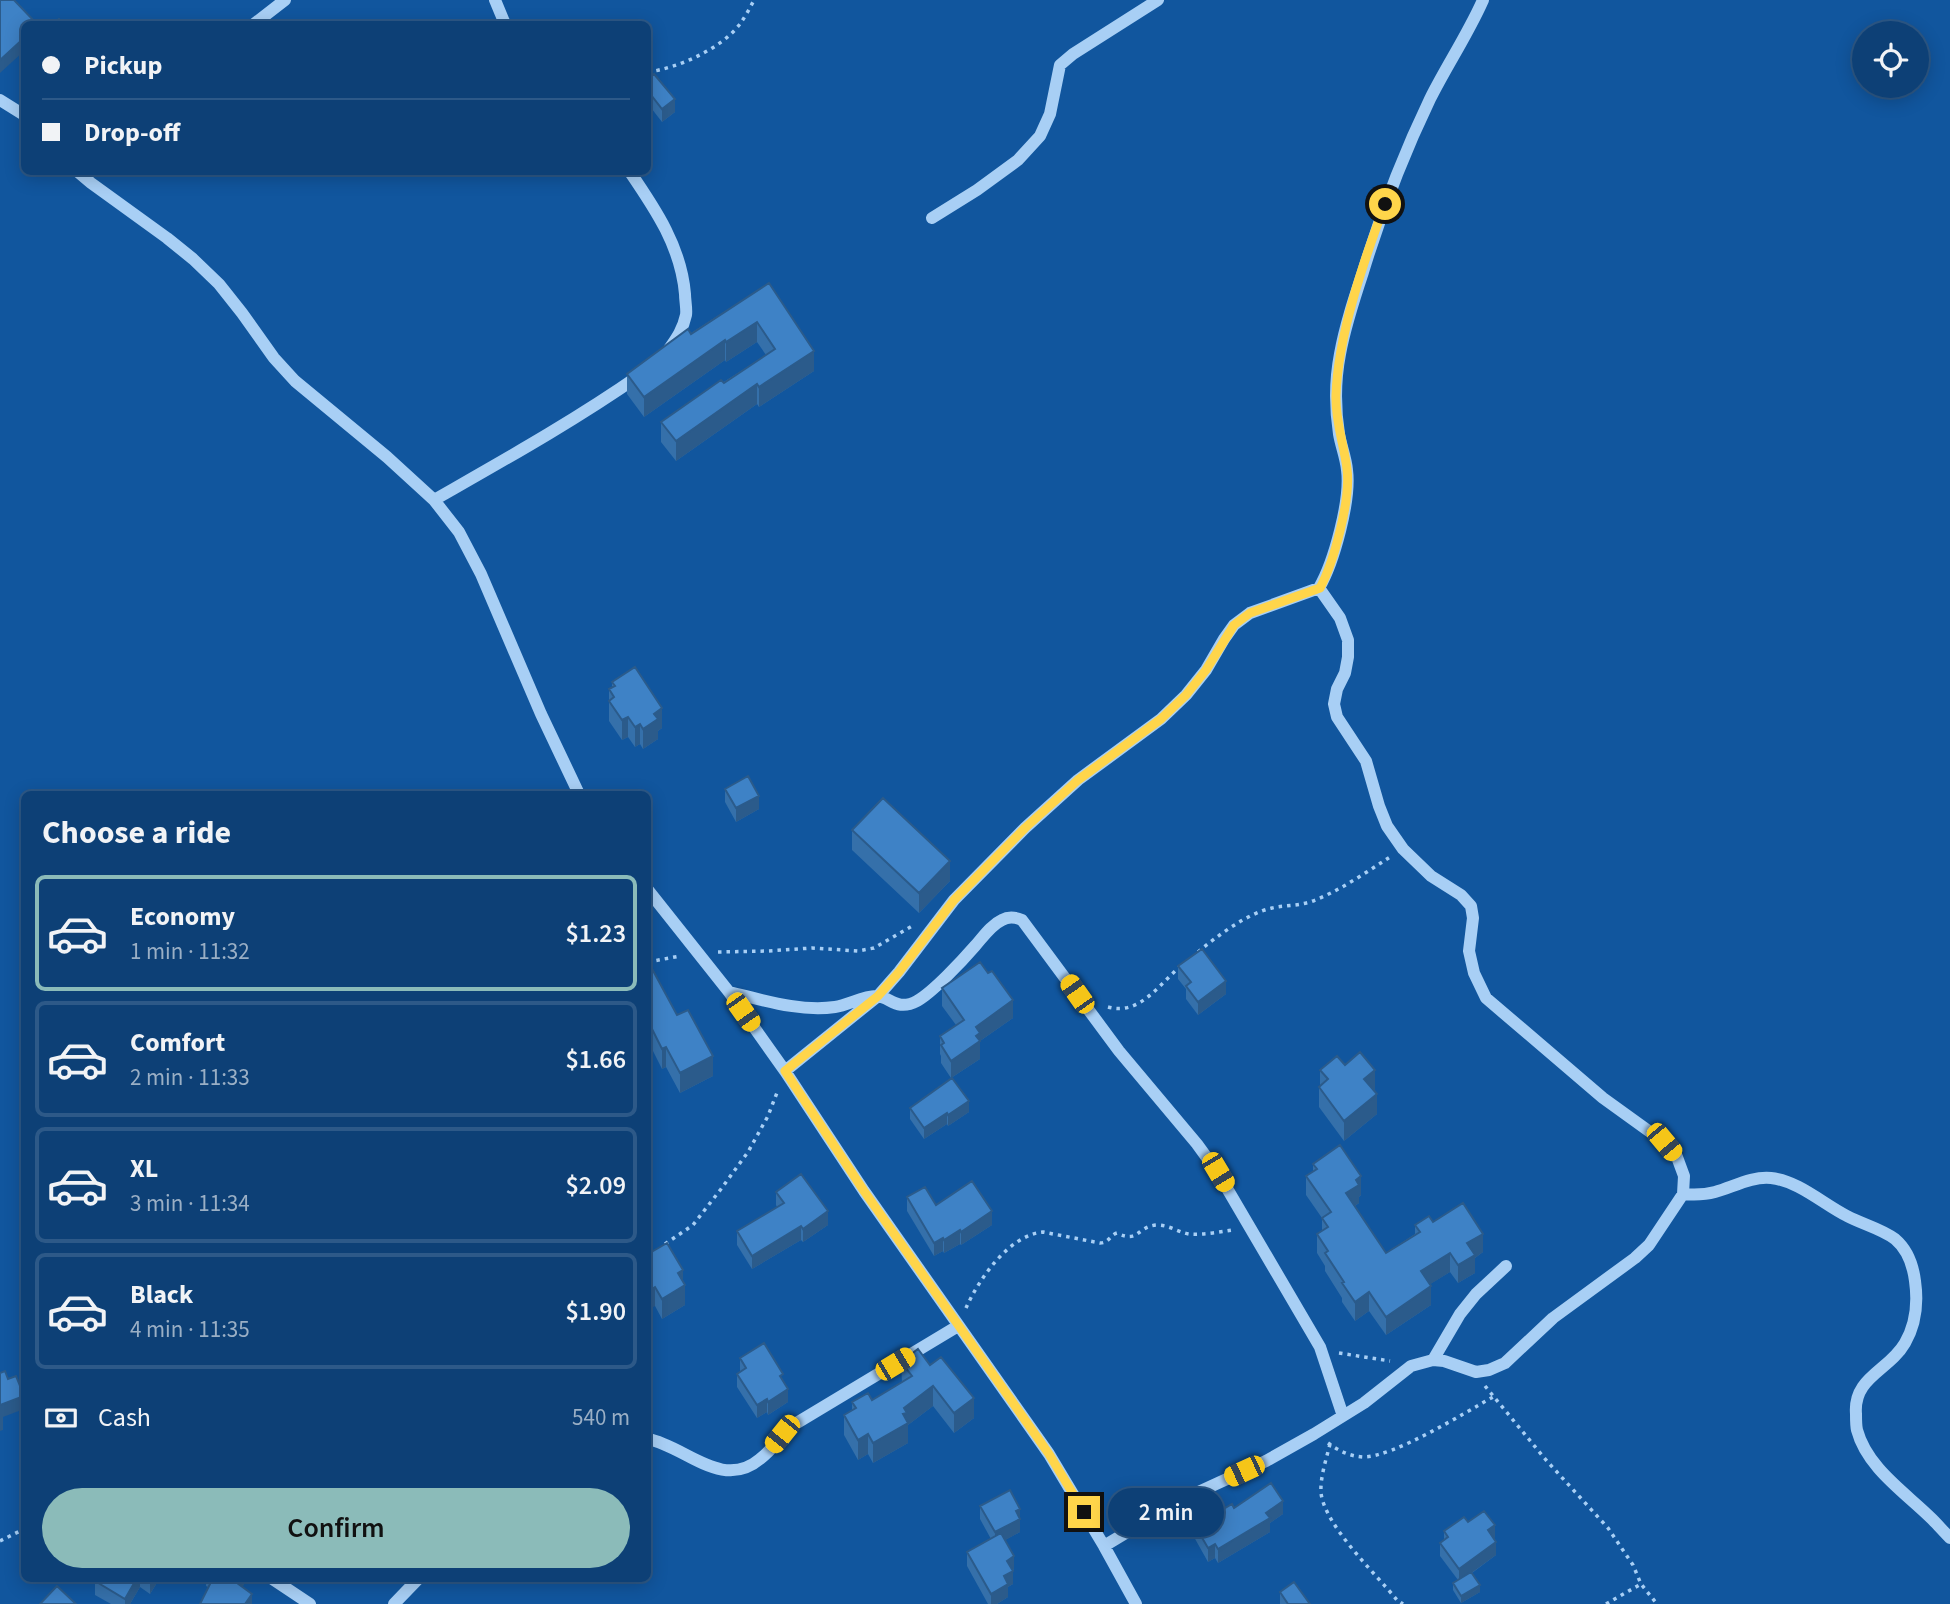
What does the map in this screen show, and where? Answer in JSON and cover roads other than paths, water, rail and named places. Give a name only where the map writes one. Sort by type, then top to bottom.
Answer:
[{"type":"street","points":[[258,21],[285,0]]},
{"type":"street","points":[[495,0],[504,21]]},
{"type":"street","points":[[932,218],[1018,160],[1040,136],[1050,114],[1060,65],[1158,0]]},
{"type":"street","points":[[785,1071],[878,996],[954,900],[1025,828],[1078,780],[1161,719],[1186,695],[1206,670],[1234,625],[1250,613],[1320,588],[1327,575],[1347,492],[1347,470],[1335,397],[1339,355],[1351,309],[1377,227],[1404,157],[1432,96],[1483,0]]},
{"type":"street","points":[[0,100],[21,113]]},
{"type":"street","points":[[81,175],[193,259],[219,284],[274,358],[295,381],[434,500],[459,532],[481,574],[578,791]]},
{"type":"street","points":[[434,500],[510,458],[601,402],[655,365],[680,334],[687,313],[684,279],[674,243],[655,208],[632,175]]},
{"type":"street","points":[[1104,1546],[1179,1501],[1266,1461],[1314,1434],[1364,1404],[1411,1366],[1427,1361],[1444,1361],[1476,1372],[1505,1363],[1574,1301],[1649,1245],[1683,1194],[1684,1176],[1677,1157],[1664,1142],[1603,1098],[1486,998],[1474,973],[1469,951],[1472,906],[1461,895],[1431,876],[1403,849],[1387,825],[1379,806],[1366,761],[1337,717],[1334,704],[1337,689],[1345,673],[1348,639],[1339,618],[1320,588]]},
{"type":"street","points":[[651,894],[729,992],[864,1191],[1049,1454],[1136,1604]]},
{"type":"street","points":[[729,992],[808,1008],[835,1007],[878,996],[899,1005],[915,1002],[964,959],[1004,918],[1014,916],[1022,920],[1119,1051],[1218,1172],[1320,1347],[1343,1416]]},
{"type":"street","points":[[1683,1194],[1712,1193],[1752,1179],[1774,1178],[1893,1237],[1905,1249],[1913,1269],[1917,1298],[1913,1323],[1905,1344],[1888,1363],[1866,1380],[1858,1392],[1855,1406],[1857,1430],[1866,1452],[1883,1473],[1950,1538]]},
{"type":"street","points":[[1427,1361],[1476,1294],[1506,1266]]},
{"type":"street","points":[[651,1440],[662,1442],[696,1462],[723,1471],[744,1468],[758,1461],[782,1434],[795,1424],[958,1326]]},
{"type":"street","points":[[277,1582],[310,1604]]},
{"type":"street","points":[[394,1604],[415,1582]]}]
